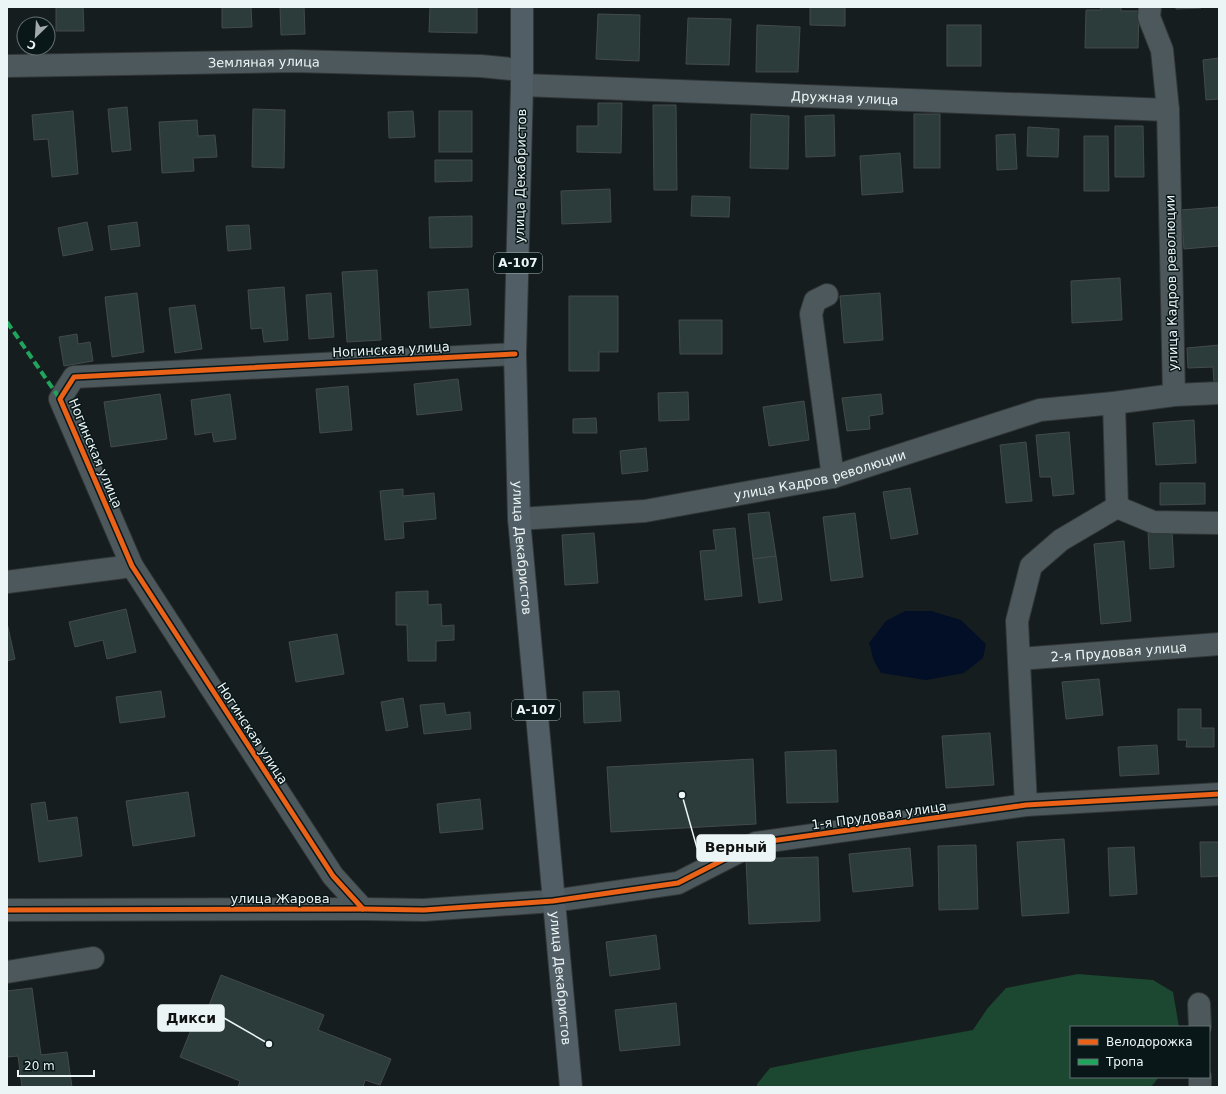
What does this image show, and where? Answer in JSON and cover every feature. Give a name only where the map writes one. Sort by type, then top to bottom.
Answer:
[{"type":"highway","name":"улица Декабристов","points":[[522,7],[522,77],[515,354],[519,519],[571,1087]]},
{"type":"street","name":"улица Кадров революции","points":[[519,519],[645,511],[833,477],[1040,410],[1114,403],[1174,395],[1168,110],[1162,50],[1149,17],[1150,7]]},
{"type":"street","name":"Земляная улица","points":[[7,66],[293,61],[481,66],[522,77]]},
{"type":"street","name":"Дружная улица","points":[[522,77],[1168,110]]},
{"type":"street","points":[[826,295],[815,301],[811,314],[833,477]]},
{"type":"street","name":"Ногинская улица","points":[[363,908],[333,876],[132,566],[60,399],[74,377],[515,354]]},
{"type":"street","points":[[1174,395],[1219,393]]},
{"type":"street","points":[[1114,403],[1117,507]]},
{"type":"street","points":[[1117,507],[1153,522],[1219,523]]},
{"type":"street","points":[[1026,805],[1017,621],[1031,566],[1061,540],[1117,507]]},
{"type":"street","points":[[7,582],[132,566]]},
{"type":"street","name":"2-я Прудовая улица","points":[[1019,659],[1219,644]]},
{"type":"street","name":"1-я Прудовая улица","points":[[553,901],[678,883],[756,843],[1026,805],[1219,794]]},
{"type":"street","name":"улица Жарова","points":[[7,910],[363,908],[424,910],[553,901]]},
{"type":"street","points":[[7,972],[93,958]]},
{"type":"street","points":[[1199,1004],[1200,1026]]},
{"type":"green space","points":[[1078,974],[1153,980],[1173,992],[1179,1026],[1070,1026],[1070,1078],[1158,1078],[1151,1087],[757,1087],[757,1084],[770,1068],[973,1030],[987,1009],[1006,988]]},
{"type":"water","points":[[905,611],[931,611],[961,620],[986,644],[983,658],[964,673],[926,680],[881,673],[874,661],[869,643],[886,621]]},
{"type":"building","points":[[56,7],[83,7],[84,31],[56,31]]},
{"type":"building","points":[[222,7],[251,7],[252,27],[222,28]]},
{"type":"building","points":[[280,7],[304,7],[305,34],[281,35]]},
{"type":"building","points":[[430,7],[477,7],[477,33],[429,32]]},
{"type":"building","points":[[810,7],[845,7],[845,26],[810,25]]},
{"type":"building","points":[[1101,7],[1121,7],[1121,11],[1139,11],[1138,48],[1085,48],[1086,10],[1101,10]]},
{"type":"building","points":[[1176,7],[1201,7],[1201,8],[1176,9]]},
{"type":"building","points":[[598,14],[640,15],[639,61],[596,59]]},
{"type":"building","points":[[688,18],[731,19],[729,65],[686,64]]},
{"type":"building","points":[[757,25],[800,27],[798,72],[756,72]]},
{"type":"building","points":[[947,25],[981,25],[981,66],[947,66]]},
{"type":"building","points":[[1219,58],[1219,99],[1206,100],[1203,60]]},
{"type":"building","points":[[598,103],[622,103],[621,153],[577,152],[577,126],[598,126]]},
{"type":"building","points":[[653,105],[676,105],[677,190],[654,190]]},
{"type":"building","points":[[127,107],[131,150],[112,152],[108,109]]},
{"type":"building","points":[[253,109],[285,110],[284,168],[252,167]]},
{"type":"building","points":[[73,111],[78,174],[52,177],[48,139],[34,140],[32,115]]},
{"type":"building","points":[[413,111],[415,137],[389,138],[388,112]]},
{"type":"building","points":[[439,111],[472,111],[472,152],[439,152]]},
{"type":"building","points":[[751,114],[789,116],[788,169],[750,168]]},
{"type":"building","points":[[914,114],[940,114],[940,168],[914,168]]},
{"type":"building","points":[[834,115],[835,156],[806,157],[805,116]]},
{"type":"building","points":[[197,120],[198,136],[215,135],[217,157],[193,158],[194,171],[162,173],[159,122]]},
{"type":"building","points":[[1115,126],[1143,126],[1144,177],[1115,177]]},
{"type":"building","points":[[1028,127],[1059,129],[1058,157],[1027,156]]},
{"type":"building","points":[[1015,134],[1017,169],[997,170],[996,135]]},
{"type":"building","points":[[1084,136],[1108,136],[1109,191],[1084,191]]},
{"type":"building","points":[[900,153],[903,192],[862,195],[860,156]]},
{"type":"building","points":[[435,160],[472,160],[472,181],[435,182]]},
{"type":"building","points":[[610,189],[611,222],[562,224],[561,191]]},
{"type":"building","points":[[692,196],[730,197],[729,217],[691,216]]},
{"type":"building","points":[[1219,207],[1219,246],[1184,249],[1181,210]]},
{"type":"building","points":[[472,216],[472,247],[430,248],[429,217]]},
{"type":"building","points":[[87,222],[93,250],[63,256],[58,228]]},
{"type":"building","points":[[137,222],[140,246],[111,250],[108,226]]},
{"type":"building","points":[[249,225],[251,249],[228,251],[226,226]]},
{"type":"building","points":[[377,270],[381,340],[347,342],[342,272]]},
{"type":"building","points":[[1120,278],[1122,320],[1072,323],[1071,281]]},
{"type":"building","points":[[284,287],[288,340],[264,342],[262,328],[251,329],[248,290]]},
{"type":"building","points":[[468,289],[471,325],[430,328],[428,292]]},
{"type":"building","points":[[137,293],[144,352],[112,357],[105,297]]},
{"type":"building","points":[[331,293],[334,337],[309,339],[306,295]]},
{"type":"building","points":[[880,293],[883,340],[844,343],[840,296]]},
{"type":"building","points":[[569,296],[618,296],[618,352],[599,352],[599,371],[569,371]]},
{"type":"building","points":[[195,305],[202,349],[175,353],[169,308]]},
{"type":"building","points":[[679,320],[722,320],[722,354],[680,354]]},
{"type":"building","points":[[77,334],[78,344],[90,342],[93,361],[64,366],[59,337]]},
{"type":"building","points":[[1219,345],[1219,383],[1214,383],[1213,367],[1188,368],[1187,348]]},
{"type":"building","points":[[458,379],[462,410],[417,415],[414,384]]},
{"type":"building","points":[[348,386],[352,430],[320,433],[316,389]]},
{"type":"building","points":[[688,392],[689,420],[659,421],[658,393]]},
{"type":"building","points":[[160,394],[167,439],[111,447],[104,402]]},
{"type":"building","points":[[230,394],[236,439],[214,442],[212,432],[195,435],[191,400]]},
{"type":"building","points":[[881,394],[883,414],[869,416],[870,429],[847,431],[842,398]]},
{"type":"building","points":[[804,401],[809,440],[769,446],[763,407]]},
{"type":"building","points":[[596,418],[597,433],[573,433],[573,419]]},
{"type":"building","points":[[1194,420],[1196,463],[1156,465],[1153,423]]},
{"type":"building","points":[[1069,432],[1074,494],[1053,496],[1051,477],[1040,477],[1036,435]]},
{"type":"building","points":[[1026,442],[1032,501],[1006,503],[1000,445]]},
{"type":"building","points":[[646,448],[648,471],[622,474],[620,451]]},
{"type":"building","points":[[1160,483],[1205,483],[1205,504],[1160,505]]},
{"type":"building","points":[[910,488],[918,534],[891,539],[883,492]]},
{"type":"building","points":[[403,489],[403,496],[434,493],[436,519],[403,522],[404,538],[385,540],[380,491]]},
{"type":"building","points":[[769,512],[776,556],[753,559],[748,514]]},
{"type":"building","points":[[855,513],[863,577],[831,581],[823,517]]},
{"type":"building","points":[[735,528],[742,596],[705,600],[700,551],[716,550],[713,530]]},
{"type":"building","points":[[1172,531],[1174,567],[1150,569],[1148,532]]},
{"type":"building","points":[[594,533],[598,583],[565,585],[562,535]]},
{"type":"building","points":[[1124,541],[1131,621],[1101,624],[1094,544]]},
{"type":"building","points":[[776,556],[782,600],[759,603],[753,559]]},
{"type":"building","points":[[428,591],[428,605],[441,604],[442,626],[454,625],[454,640],[436,641],[436,661],[408,661],[407,625],[396,625],[396,592]]},
{"type":"building","points":[[126,609],[136,652],[107,659],[103,640],[75,647],[69,622]]},
{"type":"building","points":[[7,623],[15,659],[7,661]]},
{"type":"building","points":[[337,634],[344,674],[296,682],[289,642]]},
{"type":"building","points":[[1099,679],[1103,715],[1066,719],[1062,682]]},
{"type":"building","points":[[161,691],[165,717],[120,723],[116,697]]},
{"type":"building","points":[[619,691],[621,721],[584,723],[583,692]]},
{"type":"building","points":[[403,698],[408,727],[386,731],[381,702]]},
{"type":"building","points":[[444,703],[446,715],[470,712],[471,729],[424,734],[420,705]]},
{"type":"building","points":[[1178,709],[1201,709],[1201,728],[1214,728],[1214,747],[1186,747],[1187,740],[1178,740]]},
{"type":"building","points":[[990,733],[994,785],[946,788],[942,736]]},
{"type":"building","points":[[1157,745],[1159,774],[1120,776],[1118,747]]},
{"type":"building","points":[[836,750],[838,802],[787,803],[785,752]]},
{"type":"building","points":[[753,759],[756,824],[611,832],[607,767]]},
{"type":"building","points":[[188,792],[195,836],[133,846],[126,801]]},
{"type":"building","points":[[480,799],[483,829],[440,833],[437,804]]},
{"type":"building","points":[[45,802],[48,821],[77,817],[82,856],[39,862],[31,804]]},
{"type":"building","points":[[1064,839],[1069,913],[1022,916],[1017,842]]},
{"type":"building","points":[[1200,842],[1219,842],[1219,876],[1201,877]]},
{"type":"building","points":[[976,845],[978,909],[939,910],[938,846]]},
{"type":"building","points":[[1134,847],[1137,894],[1110,896],[1108,848]]},
{"type":"building","points":[[910,848],[913,886],[853,892],[849,854]]},
{"type":"building","points":[[818,857],[820,921],[749,924],[746,859]]},
{"type":"building","points":[[656,935],[660,969],[610,976],[606,942]]},
{"type":"building","points":[[221,975],[324,1015],[318,1030],[391,1059],[380,1085],[365,1080],[363,1087],[238,1087],[240,1081],[180,1057],[199,1010],[206,1013]]},
{"type":"building","points":[[32,988],[41,1055],[67,1052],[72,1087],[22,1087],[18,1056],[7,1057],[7,991]]},
{"type":"building","points":[[676,1003],[680,1045],[620,1051],[615,1010]]},
{"type":"marked path","points":[[7,322],[60,399]]},
{"type":"cycle path","points":[[363,909],[333,876],[132,566],[60,399],[74,377],[515,354]]},
{"type":"cycle path","points":[[7,910],[424,910],[553,901],[678,883],[756,843],[1026,805],[1219,794]]},
{"type":"place","name":"Верный","points":[[682,795]]},
{"type":"place","name":"Дикси","points":[[269,1044]]}]
